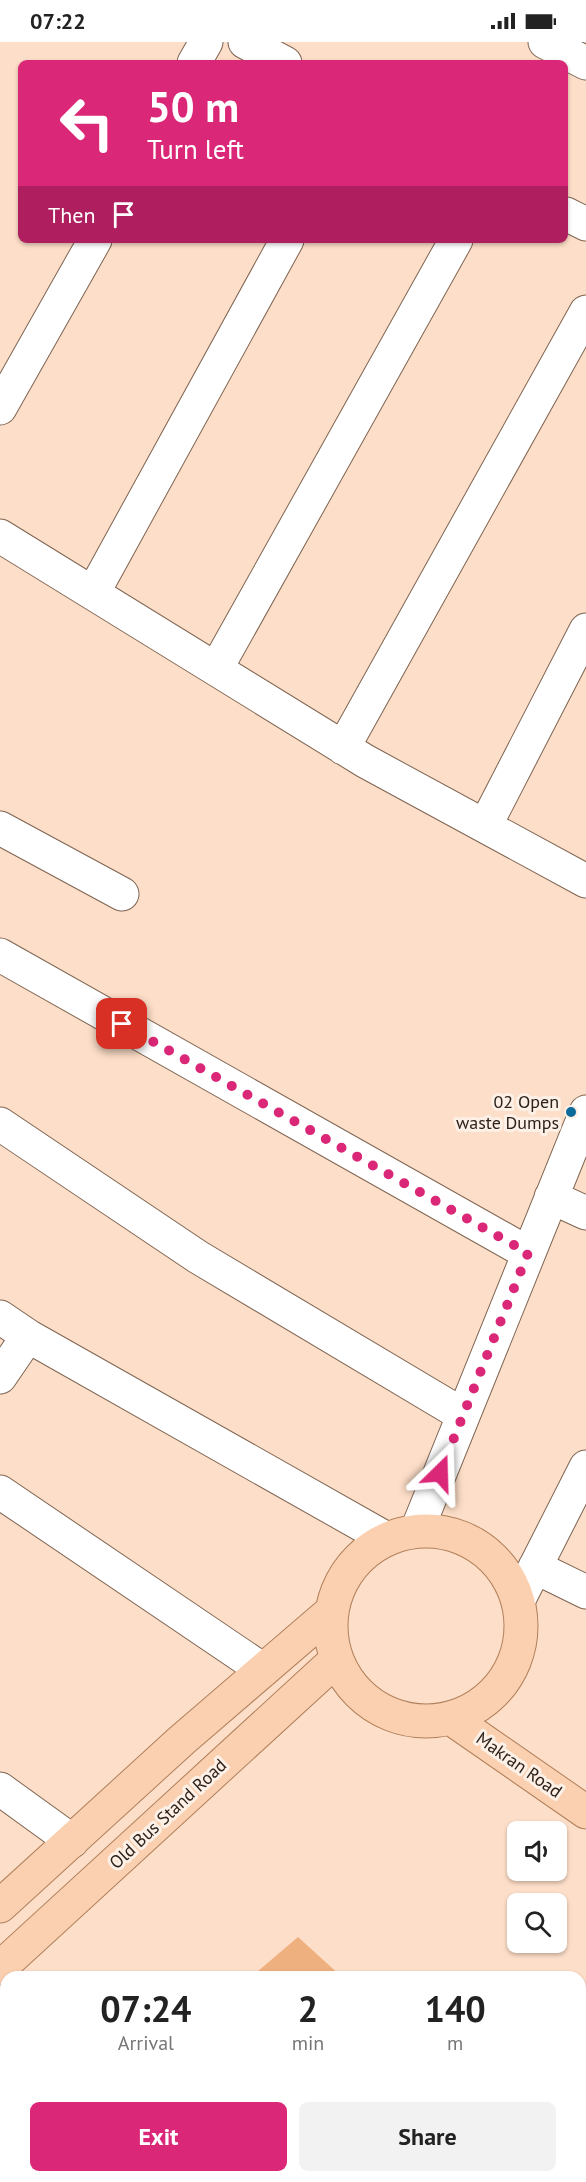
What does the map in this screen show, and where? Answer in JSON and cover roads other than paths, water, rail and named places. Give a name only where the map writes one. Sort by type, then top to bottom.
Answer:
[{"type":"main road","points":[[450,1533],[480,1546],[504,1569],[519,1599],[522,1629],[517,1659],[502,1686],[480,1706],[452,1719],[424,1723],[396,1718],[371,1705],[350,1684],[336,1660],[331,1635],[332,1611],[342,1582],[361,1556],[402,1534],[450,1533]]},
{"type":"main road","points":[[0,1906],[332,1611]]},
{"type":"main road","name":"Old Bus Stand Road","points":[[0,1968],[336,1660]]},
{"type":"main road","name":"Makran Road","points":[[452,1719],[586,1812]]},
{"type":"street","points":[[196,60],[206,42]]},
{"type":"street","points":[[245,42],[279,60]]},
{"type":"street","points":[[545,42],[586,63]]},
{"type":"street","points":[[568,215],[586,224]]},
{"type":"street","points":[[0,408],[93,243]]},
{"type":"street","points":[[93,593],[285,243]]},
{"type":"street","points":[[216,669],[454,243]]},
{"type":"street","points":[[344,748],[586,312]]},
{"type":"street","points":[[0,536],[344,748],[586,881]]},
{"type":"street","points":[[485,826],[586,630]]},
{"type":"street","points":[[0,828],[122,894]]},
{"type":"street","points":[[0,955],[528,1253]]},
{"type":"street","points":[[0,1317],[28,1336],[402,1534],[463,1415],[586,1112]]},
{"type":"street","points":[[0,1124],[198,1257],[463,1415]]},
{"type":"street","points":[[551,1197],[586,1212]]},
{"type":"street","points":[[0,1377],[28,1336]]},
{"type":"street","points":[[519,1599],[586,1467]]},
{"type":"street","points":[[0,1492],[263,1671]]},
{"type":"street","points":[[535,1567],[586,1592]]},
{"type":"street","points":[[0,1789],[72,1841]]},
{"type":"place","name":"02 Open waste Dumps","points":[[571,1112]]}]
